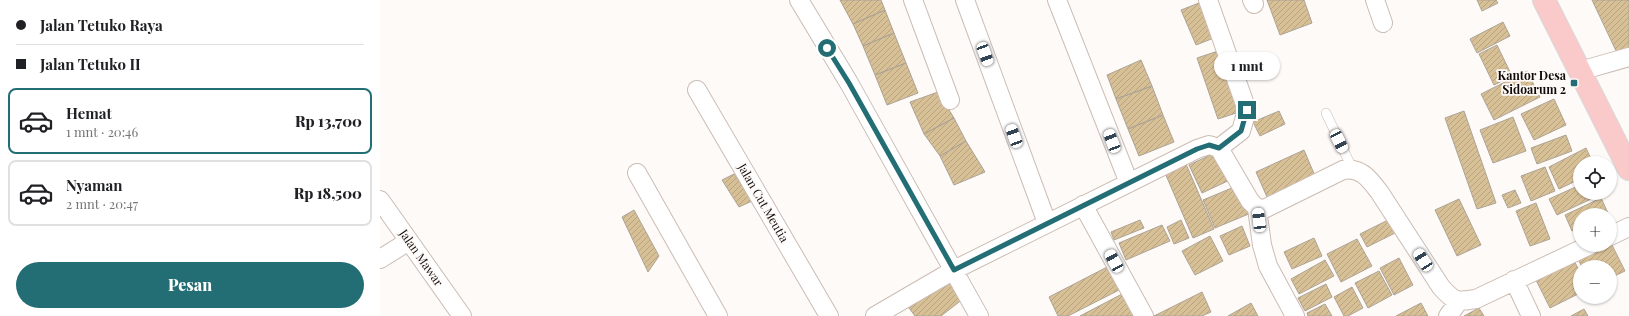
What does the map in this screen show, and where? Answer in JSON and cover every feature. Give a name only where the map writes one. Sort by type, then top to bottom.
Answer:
[{"type":"main road","points":[[1544,0],[1629,170]]},
{"type":"street","points":[[799,0],[849,83],[979,316]]},
{"type":"street","points":[[913,0],[950,100]]},
{"type":"street","points":[[965,0],[1047,223]]},
{"type":"street","points":[[1057,0],[1129,183]]},
{"type":"street","points":[[1208,0],[1247,110],[1241,131],[1219,148]]},
{"type":"street","points":[[1375,0],[1383,23]]},
{"type":"street","points":[[1580,71],[1629,57]]},
{"type":"street","name":"Jalan Cut Meutia","points":[[698,90],[829,316]]},
{"type":"street","points":[[875,316],[954,270],[1197,149],[1209,145],[1219,148],[1250,201],[1257,208],[1264,209],[1343,170],[1352,168],[1360,172],[1377,189],[1441,287],[1447,294],[1459,301],[1476,299],[1575,252]]},
{"type":"street","points":[[637,173],[718,316]]},
{"type":"street","name":"Jalan Mawar","points":[[380,200],[462,316]]},
{"type":"street","points":[[1084,205],[1144,316]]},
{"type":"street","points":[[1257,208],[1262,245],[1268,266],[1295,316]]},
{"type":"street","points":[[1617,233],[1629,227]]},
{"type":"street","points":[[380,259],[409,241]]},
{"type":"street","points":[[1514,280],[1531,316]]},
{"type":"street","points":[[1448,316],[1459,301]]},
{"type":"lane","points":[[1326,113],[1352,168]]},
{"type":"building","points":[[840,0],[881,0],[885,10],[853,24]]},
{"type":"building","points":[[1267,0],[1304,0],[1312,23],[1280,35]]},
{"type":"building","points":[[1477,0],[1496,0],[1498,3],[1482,11]]},
{"type":"building","points":[[1592,0],[1629,0],[1629,50],[1618,55]]},
{"type":"building","points":[[1204,1],[1219,36],[1196,45],[1181,10]]},
{"type":"building","points":[[885,10],[894,33],[863,46],[853,24]]},
{"type":"building","points":[[1503,22],[1510,36],[1477,53],[1470,39]]},
{"type":"building","points":[[894,33],[906,63],[875,75],[863,46]]},
{"type":"building","points":[[1497,45],[1512,76],[1494,85],[1479,54]]},
{"type":"building","points":[[1221,50],[1242,111],[1218,119],[1197,58]]},
{"type":"building","points":[[1141,60],[1152,86],[1116,99],[1107,75]]},
{"type":"building","points":[[906,63],[918,93],[887,105],[875,75]]},
{"type":"building","points":[[1527,71],[1540,97],[1494,120],[1481,94]]},
{"type":"building","points":[[1152,86],[1163,115],[1128,129],[1116,99]]},
{"type":"building","points":[[938,92],[954,118],[924,134],[910,102]]},
{"type":"building","points":[[1554,99],[1566,125],[1534,140],[1521,114]]},
{"type":"building","points":[[1279,111],[1285,124],[1260,136],[1253,122]]},
{"type":"building","points":[[1464,111],[1496,203],[1477,209],[1445,118]]},
{"type":"building","points":[[1163,115],[1174,142],[1139,156],[1128,129]]},
{"type":"building","points":[[1513,117],[1526,151],[1493,163],[1480,130]]},
{"type":"building","points":[[954,118],[966,141],[940,156],[924,134]]},
{"type":"building","points":[[1566,135],[1572,151],[1537,164],[1531,148]]},
{"type":"building","points":[[966,141],[985,172],[954,185],[940,156]]},
{"type":"building","points":[[1586,148],[1590,156],[1573,156],[1573,182],[1559,189],[1549,167]]},
{"type":"building","points":[[1304,150],[1315,176],[1267,197],[1256,172]]},
{"type":"building","points":[[1219,151],[1232,179],[1202,193],[1189,165]]},
{"type":"building","points":[[1186,164],[1214,229],[1193,238],[1165,173]]},
{"type":"building","points":[[1545,167],[1555,191],[1531,201],[1521,176]]},
{"type":"building","points":[[734,174],[752,201],[739,207],[722,180]]},
{"type":"building","points":[[1239,185],[1251,213],[1215,228],[1203,200]]},
{"type":"building","points":[[1573,188],[1573,200],[1589,200],[1557,215],[1549,199]]},
{"type":"building","points":[[1515,190],[1521,203],[1508,208],[1502,195]]},
{"type":"building","points":[[1459,199],[1481,245],[1457,256],[1435,210]]},
{"type":"building","points":[[1597,200],[1602,200],[1606,208],[1580,208]]},
{"type":"building","points":[[1536,203],[1550,239],[1530,246],[1516,211]]},
{"type":"building","points":[[634,210],[659,256],[648,272],[622,217]]},
{"type":"building","points":[[1573,211],[1572,231],[1565,215]]},
{"type":"building","points":[[1140,220],[1144,228],[1114,240],[1111,232]]},
{"type":"building","points":[[1181,220],[1189,238],[1174,244],[1167,227]]},
{"type":"building","points":[[1388,220],[1395,233],[1367,247],[1360,234]]},
{"type":"building","points":[[1162,225],[1170,241],[1126,260],[1119,243]]},
{"type":"building","points":[[1242,226],[1250,246],[1229,255],[1220,236]]},
{"type":"building","points":[[1210,236],[1223,261],[1195,275],[1182,251]]},
{"type":"building","points":[[1314,238],[1322,256],[1292,269],[1284,252]]},
{"type":"building","points":[[1357,239],[1372,266],[1341,282],[1327,254]]},
{"type":"building","points":[[1594,252],[1616,252],[1625,271],[1617,275],[1617,260],[1578,259]]},
{"type":"building","points":[[1399,258],[1413,285],[1394,295],[1380,268]]},
{"type":"building","points":[[1325,260],[1334,276],[1299,294],[1291,279]]},
{"type":"building","points":[[1574,260],[1573,296],[1550,308],[1535,278]]},
{"type":"building","points":[[1111,265],[1123,288],[1068,316],[1058,316],[1049,297]]},
{"type":"building","points":[[1379,271],[1392,295],[1368,308],[1355,283]]},
{"type":"building","points":[[947,279],[963,299],[941,316],[915,316],[909,308]]},
{"type":"building","points":[[1326,284],[1332,297],[1305,311],[1298,298]]},
{"type":"building","points":[[1352,287],[1363,308],[1348,316],[1344,316],[1334,297]]},
{"type":"building","points":[[1202,292],[1211,312],[1202,316],[1154,316]]},
{"type":"building","points":[[1124,293],[1135,316],[1080,316]]},
{"type":"building","points":[[1251,303],[1258,316],[1228,316]]},
{"type":"building","points":[[1421,303],[1428,316],[1396,316]]},
{"type":"building","points":[[1325,304],[1332,316],[1308,316],[1307,313]]},
{"type":"building","points":[[1479,308],[1484,316],[1464,316]]},
{"type":"building","points":[[1584,309],[1588,316],[1571,316]]},
{"type":"place","name":"Kantor Desa Sidoarum 2","points":[[1574,83]]},
{"type":"route","points":[[827,48],[849,83],[954,270],[1197,149],[1209,145],[1219,148],[1241,131],[1247,110]]}]
